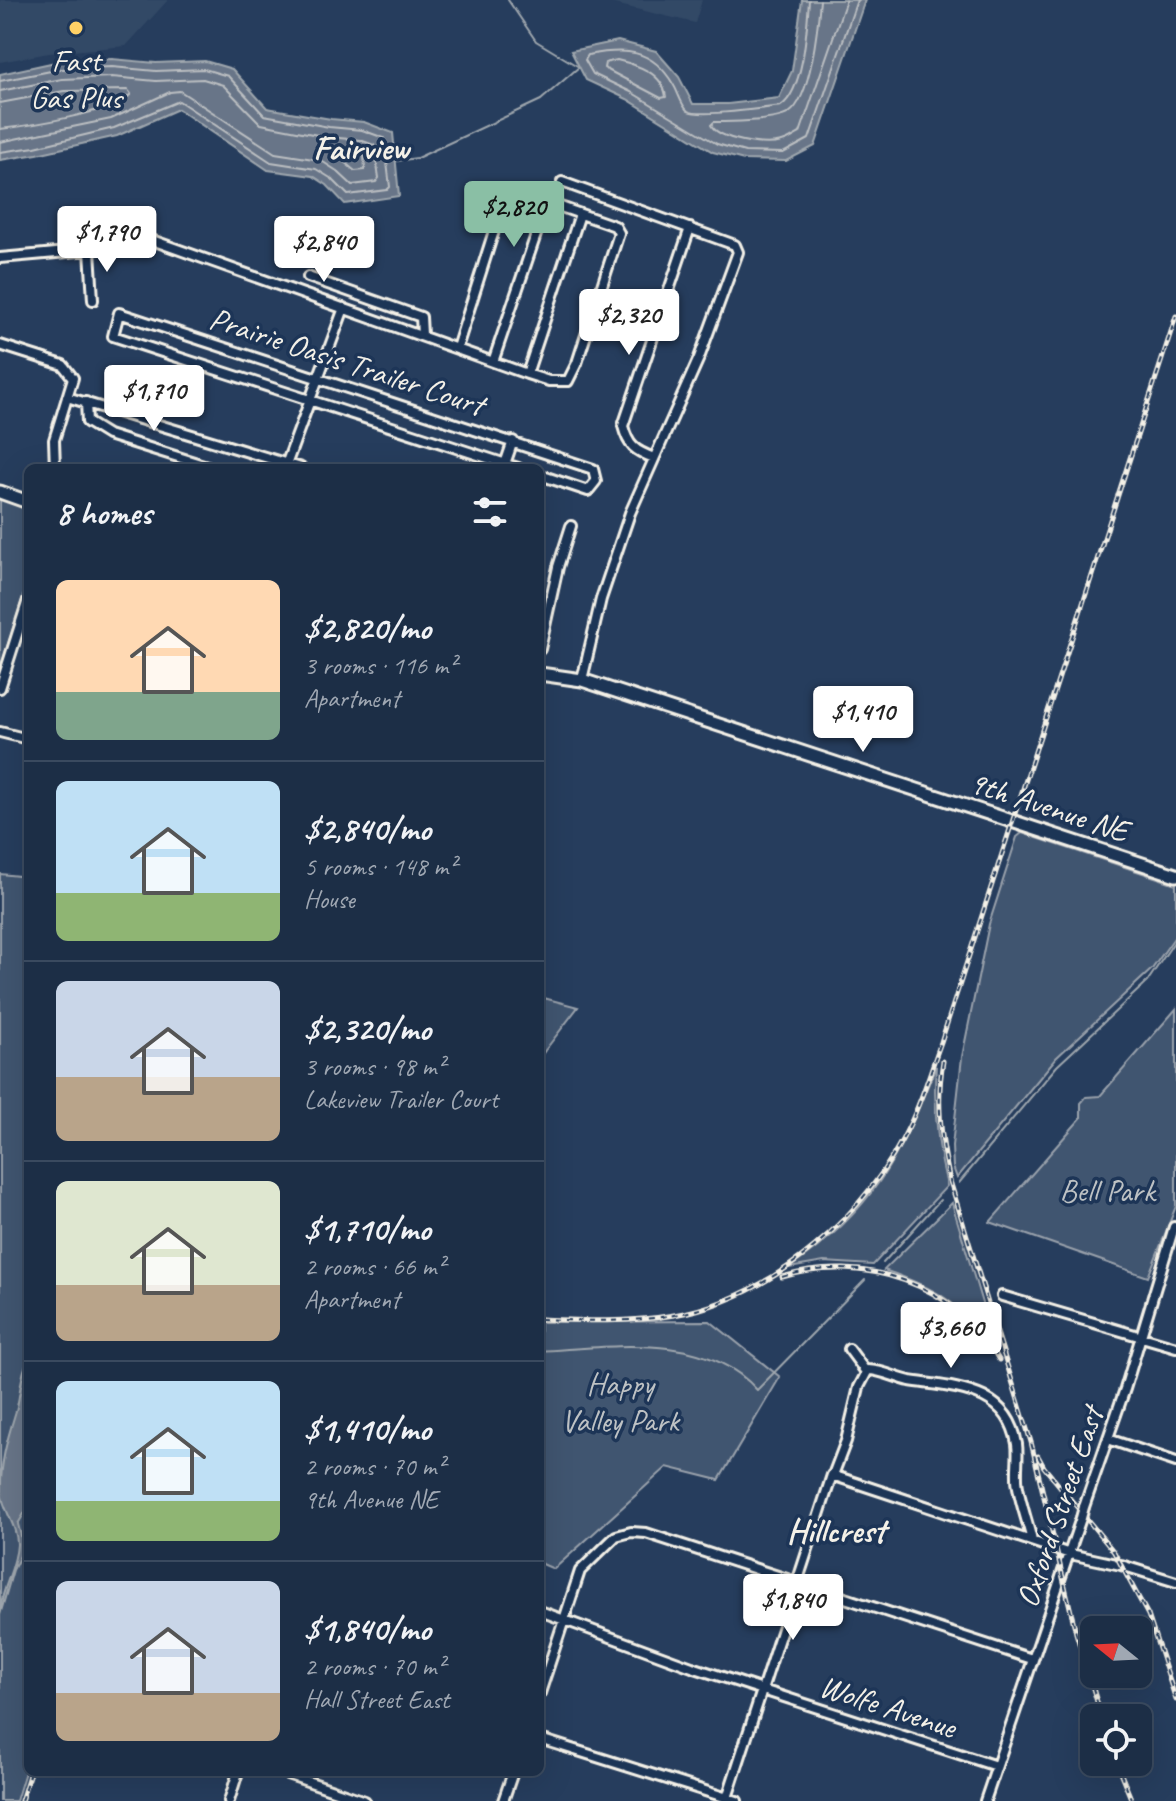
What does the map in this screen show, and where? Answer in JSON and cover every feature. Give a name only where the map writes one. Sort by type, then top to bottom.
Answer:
[{"type":"street","points":[[562,182],[735,245],[738,252],[699,358],[630,513],[601,599],[582,680]]},
{"type":"street","points":[[0,258],[90,250],[149,239],[422,335],[493,362],[527,374],[549,381],[568,381],[577,363],[619,233],[615,226],[555,205],[546,205],[493,362]]},
{"type":"street","points":[[527,374],[580,214]]},
{"type":"street","points":[[457,348],[499,215]]},
{"type":"street","points":[[654,458],[635,451],[627,442],[623,426],[690,228]]},
{"type":"street","points":[[90,250],[93,300]]},
{"type":"street","points":[[308,277],[421,317],[422,335]]},
{"type":"street","points":[[287,464],[344,308]]},
{"type":"street","name":"Prairie Oasis Trailer Court","points":[[505,464],[113,336],[119,313],[593,469],[596,481],[588,491],[544,476]]},
{"type":"street","points":[[0,345],[63,365],[73,378],[54,440],[55,464]]},
{"type":"street","points":[[67,397],[280,464]]},
{"type":"street","points":[[86,402],[87,422],[108,435],[200,464]]},
{"type":"street","points":[[505,464],[513,441]]},
{"type":"street","points":[[0,492],[24,501]]},
{"type":"street","points":[[544,631],[571,526]]},
{"type":"street","points":[[0,688],[24,613]]},
{"type":"street","name":"9th Avenue NE","points":[[544,675],[582,680],[1176,875]]},
{"type":"street","points":[[0,732],[24,738]]},
{"type":"street","name":"Oxford Street East","points":[[985,1801],[1062,1568],[1070,1554],[1175,1227]]},
{"type":"street","points":[[1002,1296],[1176,1347]]},
{"type":"street","points":[[726,1799],[846,1441],[859,1387],[866,1372],[849,1349]]},
{"type":"street","points":[[866,1372],[873,1370],[910,1381],[953,1386],[1004,1410],[1015,1438],[1018,1490],[1032,1541]]},
{"type":"street","points":[[1108,1439],[1176,1462]]},
{"type":"street","points":[[833,1475],[1070,1554],[1176,1582]]},
{"type":"street","points":[[544,1681],[580,1571],[616,1536],[631,1532],[646,1533],[1032,1659]]},
{"type":"street","name":"Wolfe Avenue","points":[[544,1612],[761,1690],[996,1766]]},
{"type":"street","points":[[544,1740],[737,1801]]},
{"type":"street","points":[[229,1801],[237,1776]]},
{"type":"street","points":[[294,1776],[365,1801]]},
{"type":"street","points":[[503,1801],[512,1776]]},
{"type":"shaded area","points":[[0,0],[168,0],[126,46],[49,53],[0,62]]},
{"type":"shaded area","points":[[598,0],[702,0],[695,23]]},
{"type":"green space","points":[[0,498],[24,506],[24,594],[0,669]]},
{"type":"green space","points":[[1022,833],[1176,884],[1176,935],[1152,969],[1056,1058],[957,1178],[952,1146],[962,1057],[989,924],[1017,837]]},
{"type":"green space","points":[[0,874],[24,877],[24,1775],[16,1801],[0,1801]]},
{"type":"green space","points":[[544,998],[578,1007],[544,1052]]},
{"type":"green space","name":"Bell Park","points":[[1176,1009],[1176,1206],[1148,1277],[990,1222],[1081,1118],[1081,1103],[1086,1097],[1100,1096]]},
{"type":"green space","points":[[936,1066],[937,1126],[947,1186],[873,1265],[824,1262],[789,1268],[842,1225],[880,1180],[910,1128]]},
{"type":"green space","points":[[952,1203],[996,1350],[971,1320],[947,1300],[920,1284],[884,1270]]},
{"type":"green space","name":"Happy Valley Park","points":[[710,1321],[780,1377],[719,1480],[667,1467],[554,1569],[544,1565],[544,1322]]},
{"type":"water","points":[[802,0],[865,0],[815,146],[786,161],[744,160],[713,152],[627,99],[586,80],[571,51],[618,41],[656,51],[679,77],[693,104],[728,104],[779,98],[792,71]]},
{"type":"water","points":[[112,59],[156,63],[205,61],[232,69],[267,108],[364,122],[393,133],[399,196],[345,204],[327,185],[313,176],[268,170],[178,109],[117,136],[0,160],[0,74],[60,61]]},
{"type":"water","points":[[24,1370],[24,1514],[18,1524],[24,1548],[13,1570],[0,1615],[17,1544],[15,1530],[2,1499],[2,1472]]},
{"type":"waterway","points":[[396,161],[417,158],[541,100],[579,67],[536,41],[508,0]]},
{"type":"waterway","points":[[959,1183],[1057,1066],[1147,982],[1176,939]]},
{"type":"waterway","points":[[883,1263],[940,1200]]},
{"type":"waterway","points":[[544,1351],[626,1346],[684,1351],[711,1358],[735,1371],[757,1390],[865,1280]]},
{"type":"railway","points":[[544,1319],[607,1321],[657,1318],[712,1305],[748,1290],[815,1246],[844,1219],[893,1156],[915,1112],[941,1042],[1176,316]]},
{"type":"railway","points":[[943,1061],[940,1121],[950,1181],[1031,1442],[1076,1633],[1098,1704]]},
{"type":"railway","points":[[782,1277],[844,1269],[875,1272],[905,1281],[959,1311],[981,1333],[999,1360]]},
{"type":"railway","points":[[1038,1456],[1114,1552],[1148,1615],[1176,1700]]},
{"type":"railway","points":[[21,1801],[29,1776]]},
{"type":"railway","points":[[1122,1776],[1132,1801]]},
{"type":"place","name":"Fast Gas Plus","points":[[76,28]]},
{"type":"district","name":"Fairview","points":[[361,147]]},
{"type":"district","name":"Hillcrest","points":[[836,1530]]}]
